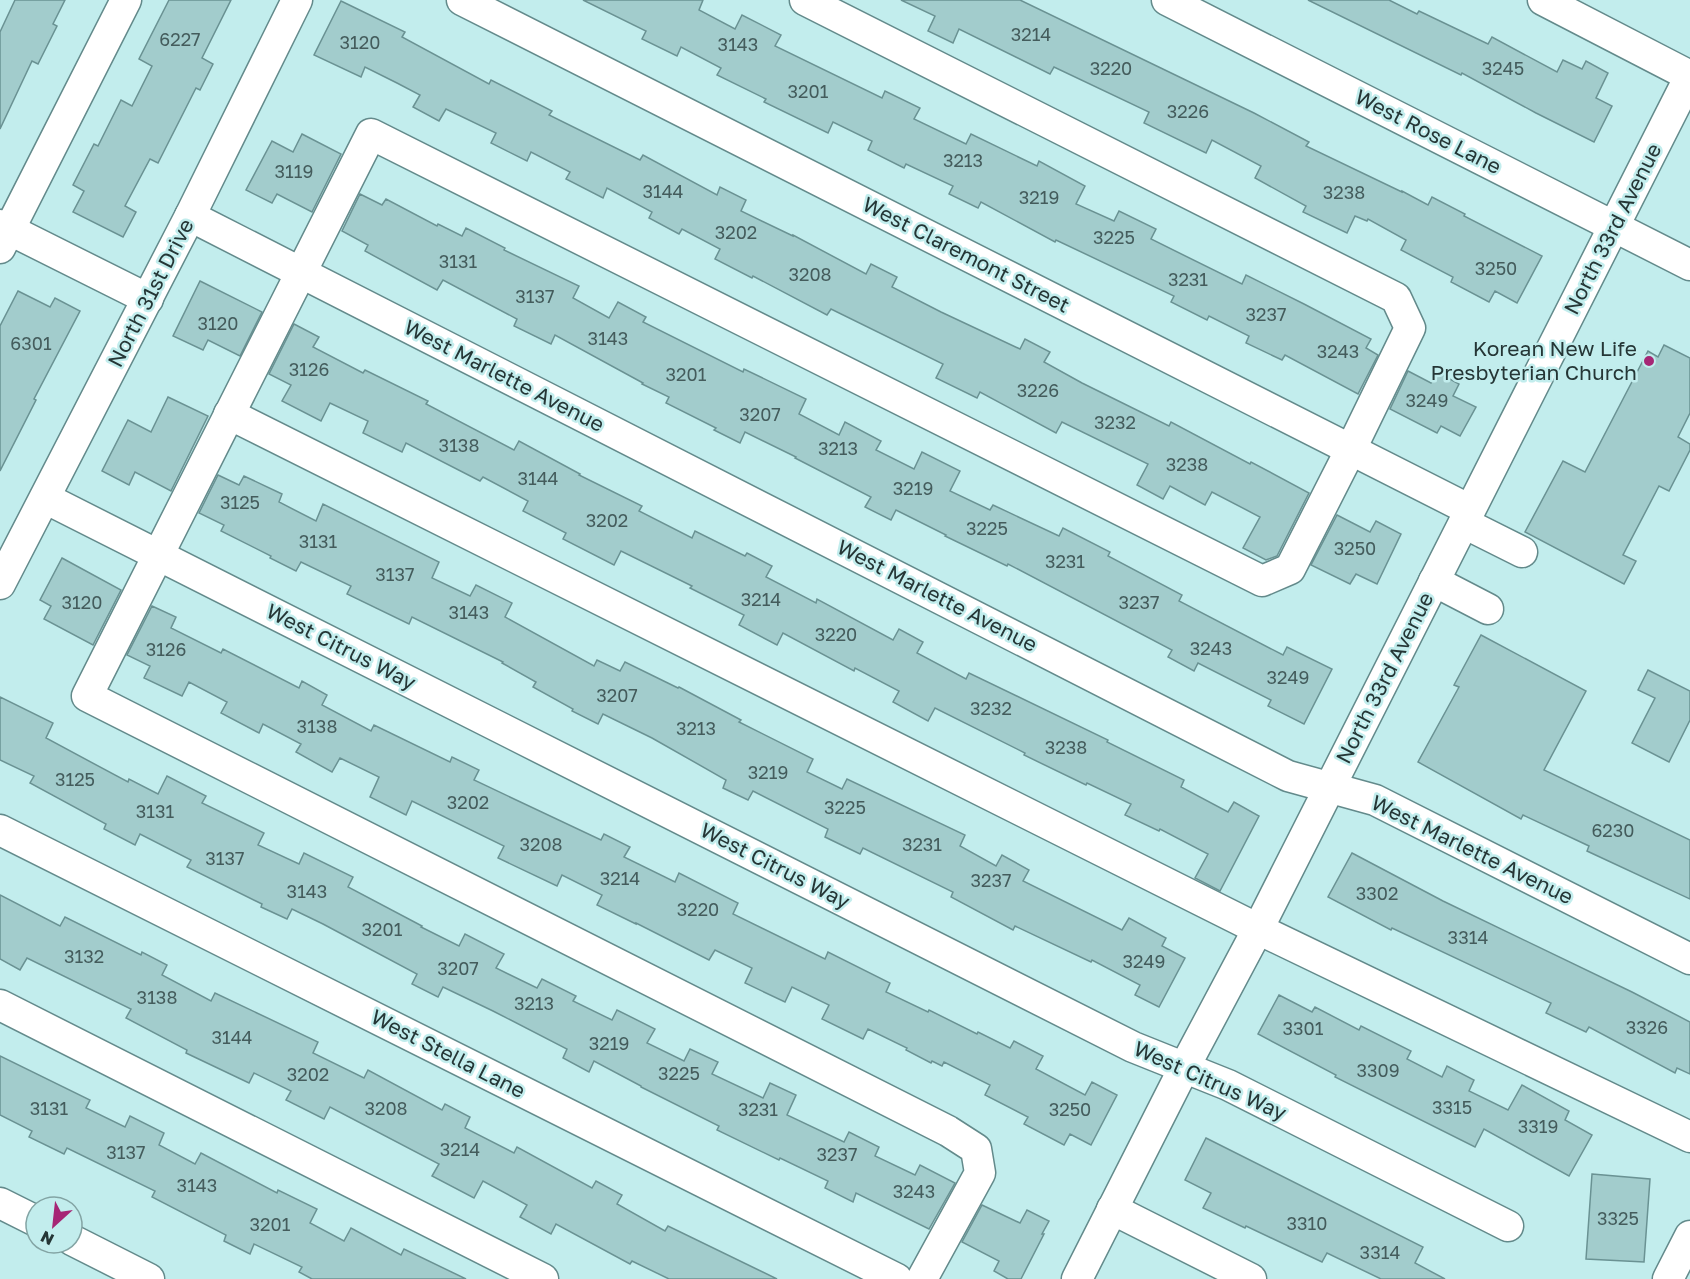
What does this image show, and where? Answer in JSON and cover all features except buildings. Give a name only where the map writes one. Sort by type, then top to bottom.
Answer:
[{"type":"street","points":[[126,0],[3,234],[148,298]]},
{"type":"street","name":"North 31st Drive","points":[[0,584],[190,216],[297,0]]},
{"type":"street","name":"West Claremont Street","points":[[462,0],[1351,449],[1467,516],[1522,552]]},
{"type":"street","points":[[805,0],[1396,298],[1410,328],[1290,569],[1262,582],[371,134],[87,696],[948,1131],[976,1149],[980,1173],[922,1279]]},
{"type":"street","name":"West Rose Lane","points":[[1167,0],[1690,264]]},
{"type":"street","points":[[1544,0],[1690,76]]},
{"type":"street","name":"North 33rd Avenue","points":[[1077,1279],[1184,1068],[1258,929],[1690,76]]},
{"type":"street","name":"West Marlette Avenue","points":[[190,216],[1288,776],[1375,800],[1690,959]]},
{"type":"street","points":[[229,414],[1258,929],[1690,1137]]},
{"type":"street","name":"West Citrus Way","points":[[45,498],[1133,1047],[1228,1085],[1508,1226]]},
{"type":"street","points":[[1434,581],[1488,609]]},
{"type":"street","name":"West Stella Lane","points":[[0,830],[897,1279]]},
{"type":"street","points":[[0,1005],[543,1279]]},
{"type":"street","points":[[0,1203],[24,1215]]},
{"type":"street","points":[[1112,1209],[1251,1279]]},
{"type":"street","points":[[1668,1279],[1690,1236]]},
{"type":"street","points":[[84,1246],[150,1279]]},
{"type":"place","name":"Korean New Life Presbyterian Church","points":[[1649,361]]}]
